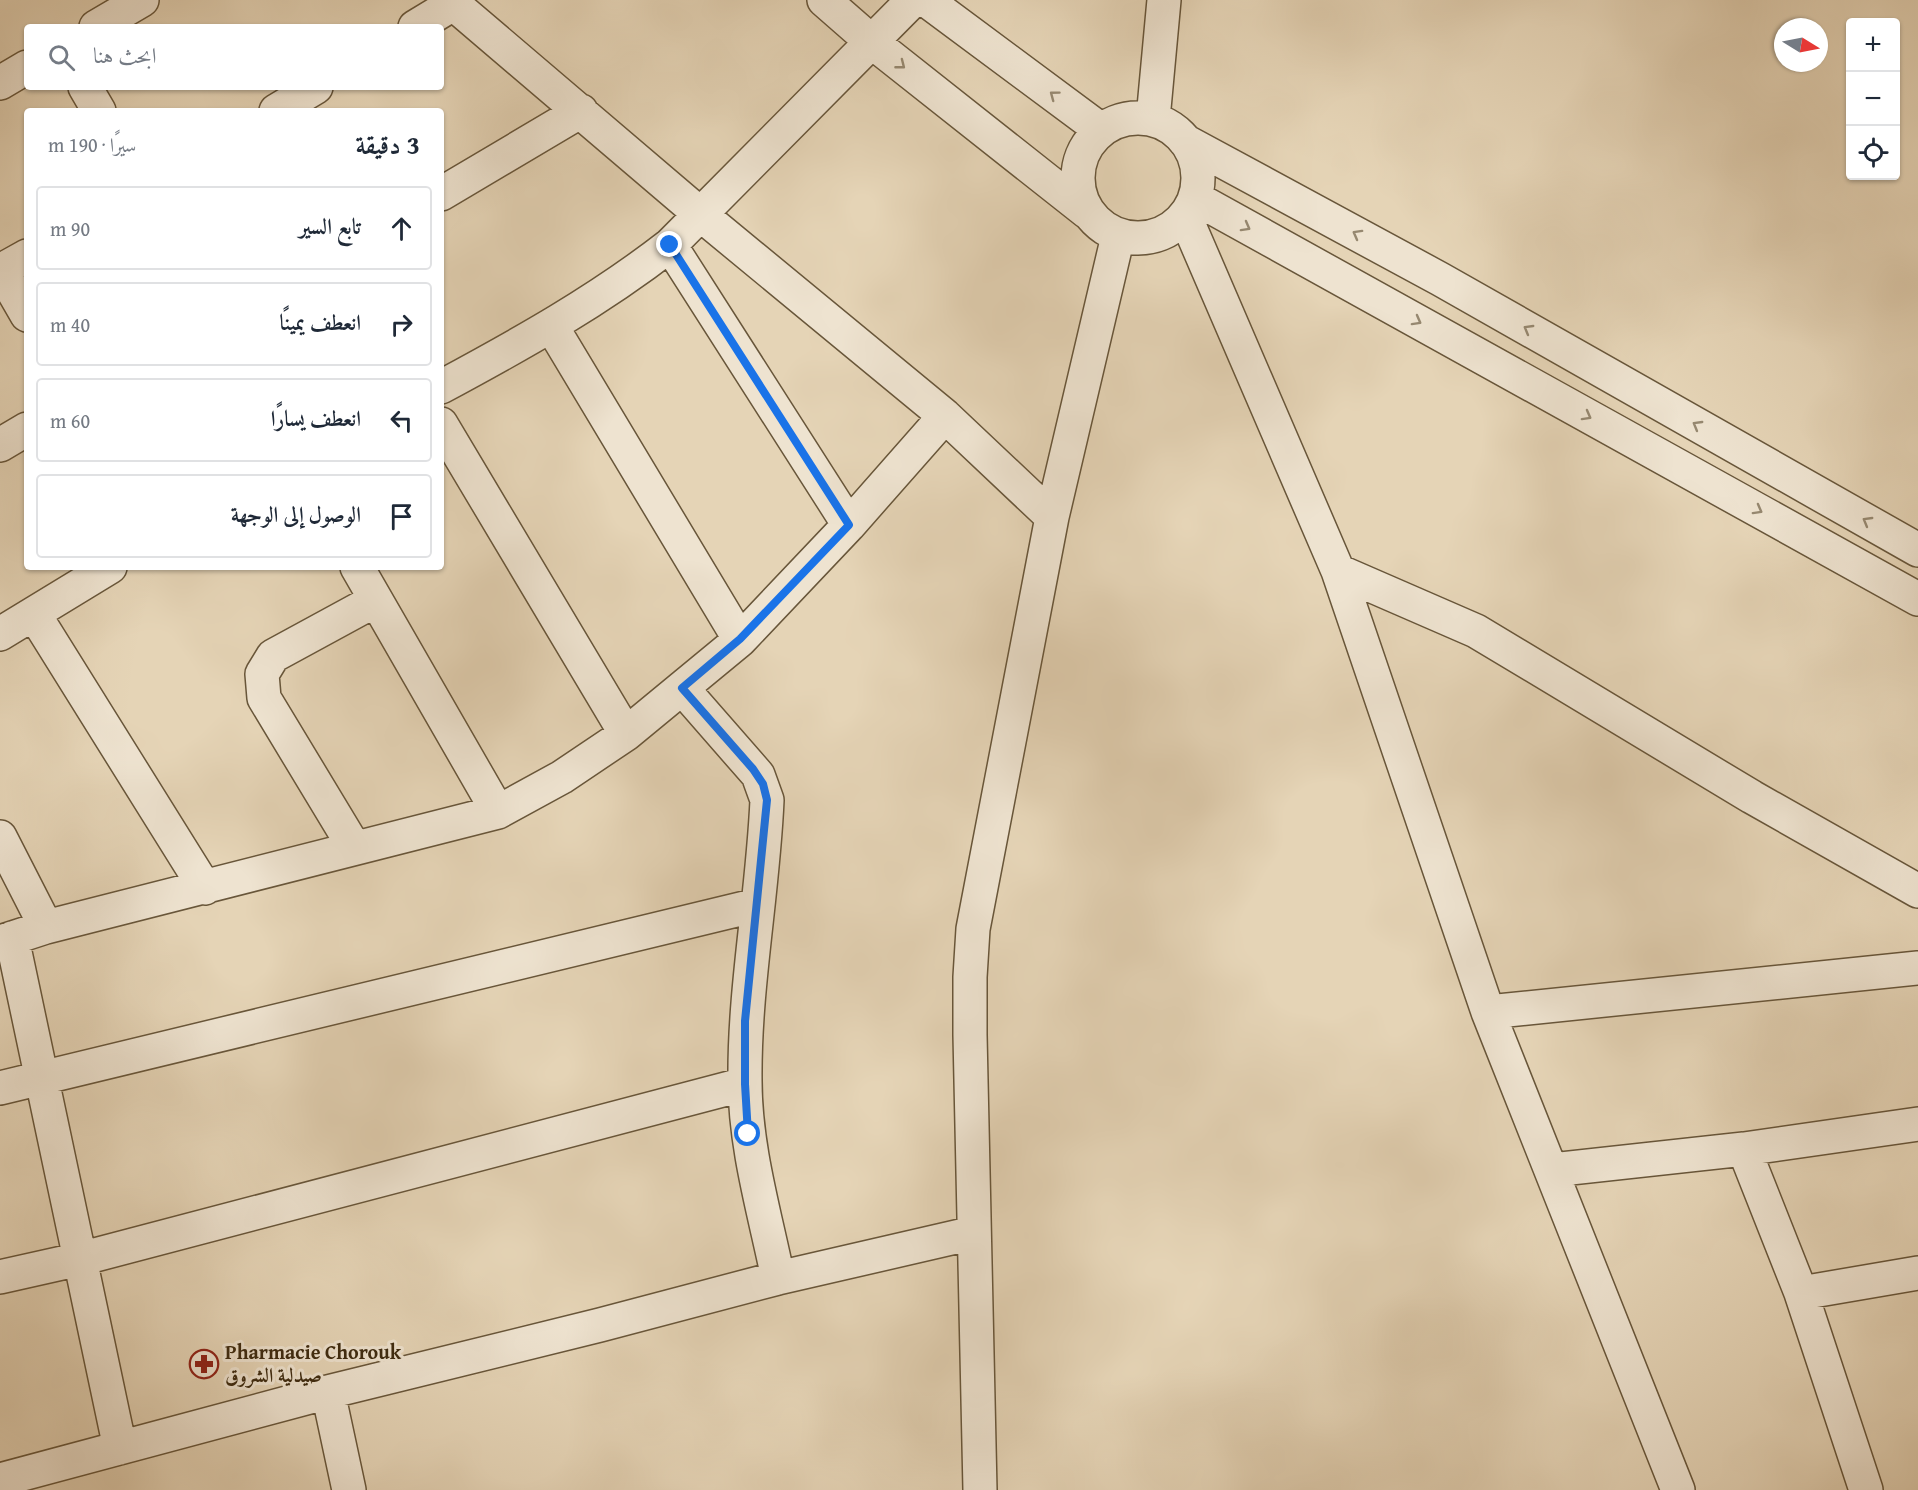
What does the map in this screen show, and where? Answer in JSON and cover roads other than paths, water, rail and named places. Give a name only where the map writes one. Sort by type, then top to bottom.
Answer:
[{"type":"street","points":[[101,24],[142,0]]},
{"type":"street","points":[[824,0],[872,42],[1087,212],[1101,226],[1118,236],[1142,239],[1166,232],[1190,207],[1198,178],[1195,159],[1185,141],[1171,127],[1153,119],[1126,119],[1101,130],[1086,147],[1078,169],[1078,192],[1087,212]]},
{"type":"street","points":[[444,385],[552,327],[626,279],[670,245],[913,0]]},
{"type":"street","points":[[926,0],[1101,130]]},
{"type":"street","points":[[1153,119],[1164,0]]},
{"type":"street","points":[[419,24],[451,2],[700,214],[945,416],[1052,517]]},
{"type":"street","points":[[0,82],[24,69]]},
{"type":"street","points":[[87,90],[97,108]]},
{"type":"street","points":[[281,108],[311,90]]},
{"type":"street","points":[[444,192],[581,111]]},
{"type":"street","points":[[1185,141],[1440,279],[1918,550]]},
{"type":"street","points":[[1190,207],[1338,571],[1488,1012],[1678,1490]]},
{"type":"street","points":[[1190,207],[1918,599]]},
{"type":"street","points":[[980,1490],[973,1233],[970,977],[973,929],[1052,517],[1118,236]]},
{"type":"street","points":[[670,245],[849,525]]},
{"type":"street","points":[[9,266],[24,307]]},
{"type":"street","points":[[552,327],[740,639]]},
{"type":"street","points":[[120,1448],[42,1076],[6,940],[46,927],[498,812],[562,777],[626,734],[740,639],[849,525],[945,416]]},
{"type":"street","points":[[444,429],[626,734]]},
{"type":"street","points":[[0,445],[24,431]]},
{"type":"street","points":[[0,634],[105,570]]},
{"type":"street","points":[[359,570],[498,812]]},
{"type":"street","points":[[1338,571],[1476,631],[1752,797],[1918,891]]},
{"type":"street","points":[[354,847],[264,698],[262,674],[273,656],[375,600]]},
{"type":"street","points":[[34,614],[205,888]]},
{"type":"street","points":[[682,688],[753,769],[765,790],[766,817],[745,1021],[745,1084],[748,1134],[778,1278]]},
{"type":"street","points":[[0,837],[46,927]]},
{"type":"street","points":[[0,1088],[757,905]]},
{"type":"street","points":[[1488,1012],[1918,968]]},
{"type":"street","points":[[0,1277],[80,1259],[745,1084]]},
{"type":"street","points":[[1552,1170],[1744,1149],[1918,1124]]},
{"type":"street","points":[[1744,1149],[1801,1293],[1866,1490]]},
{"type":"street","points":[[0,1480],[328,1392],[778,1278],[973,1233]]},
{"type":"street","points":[[1801,1293],[1918,1273]]},
{"type":"street","points":[[328,1392],[349,1490]]},
{"type":"place","name":"Pharmacie Chorouk صيدلية الشروق","points":[[204,1364]]}]
